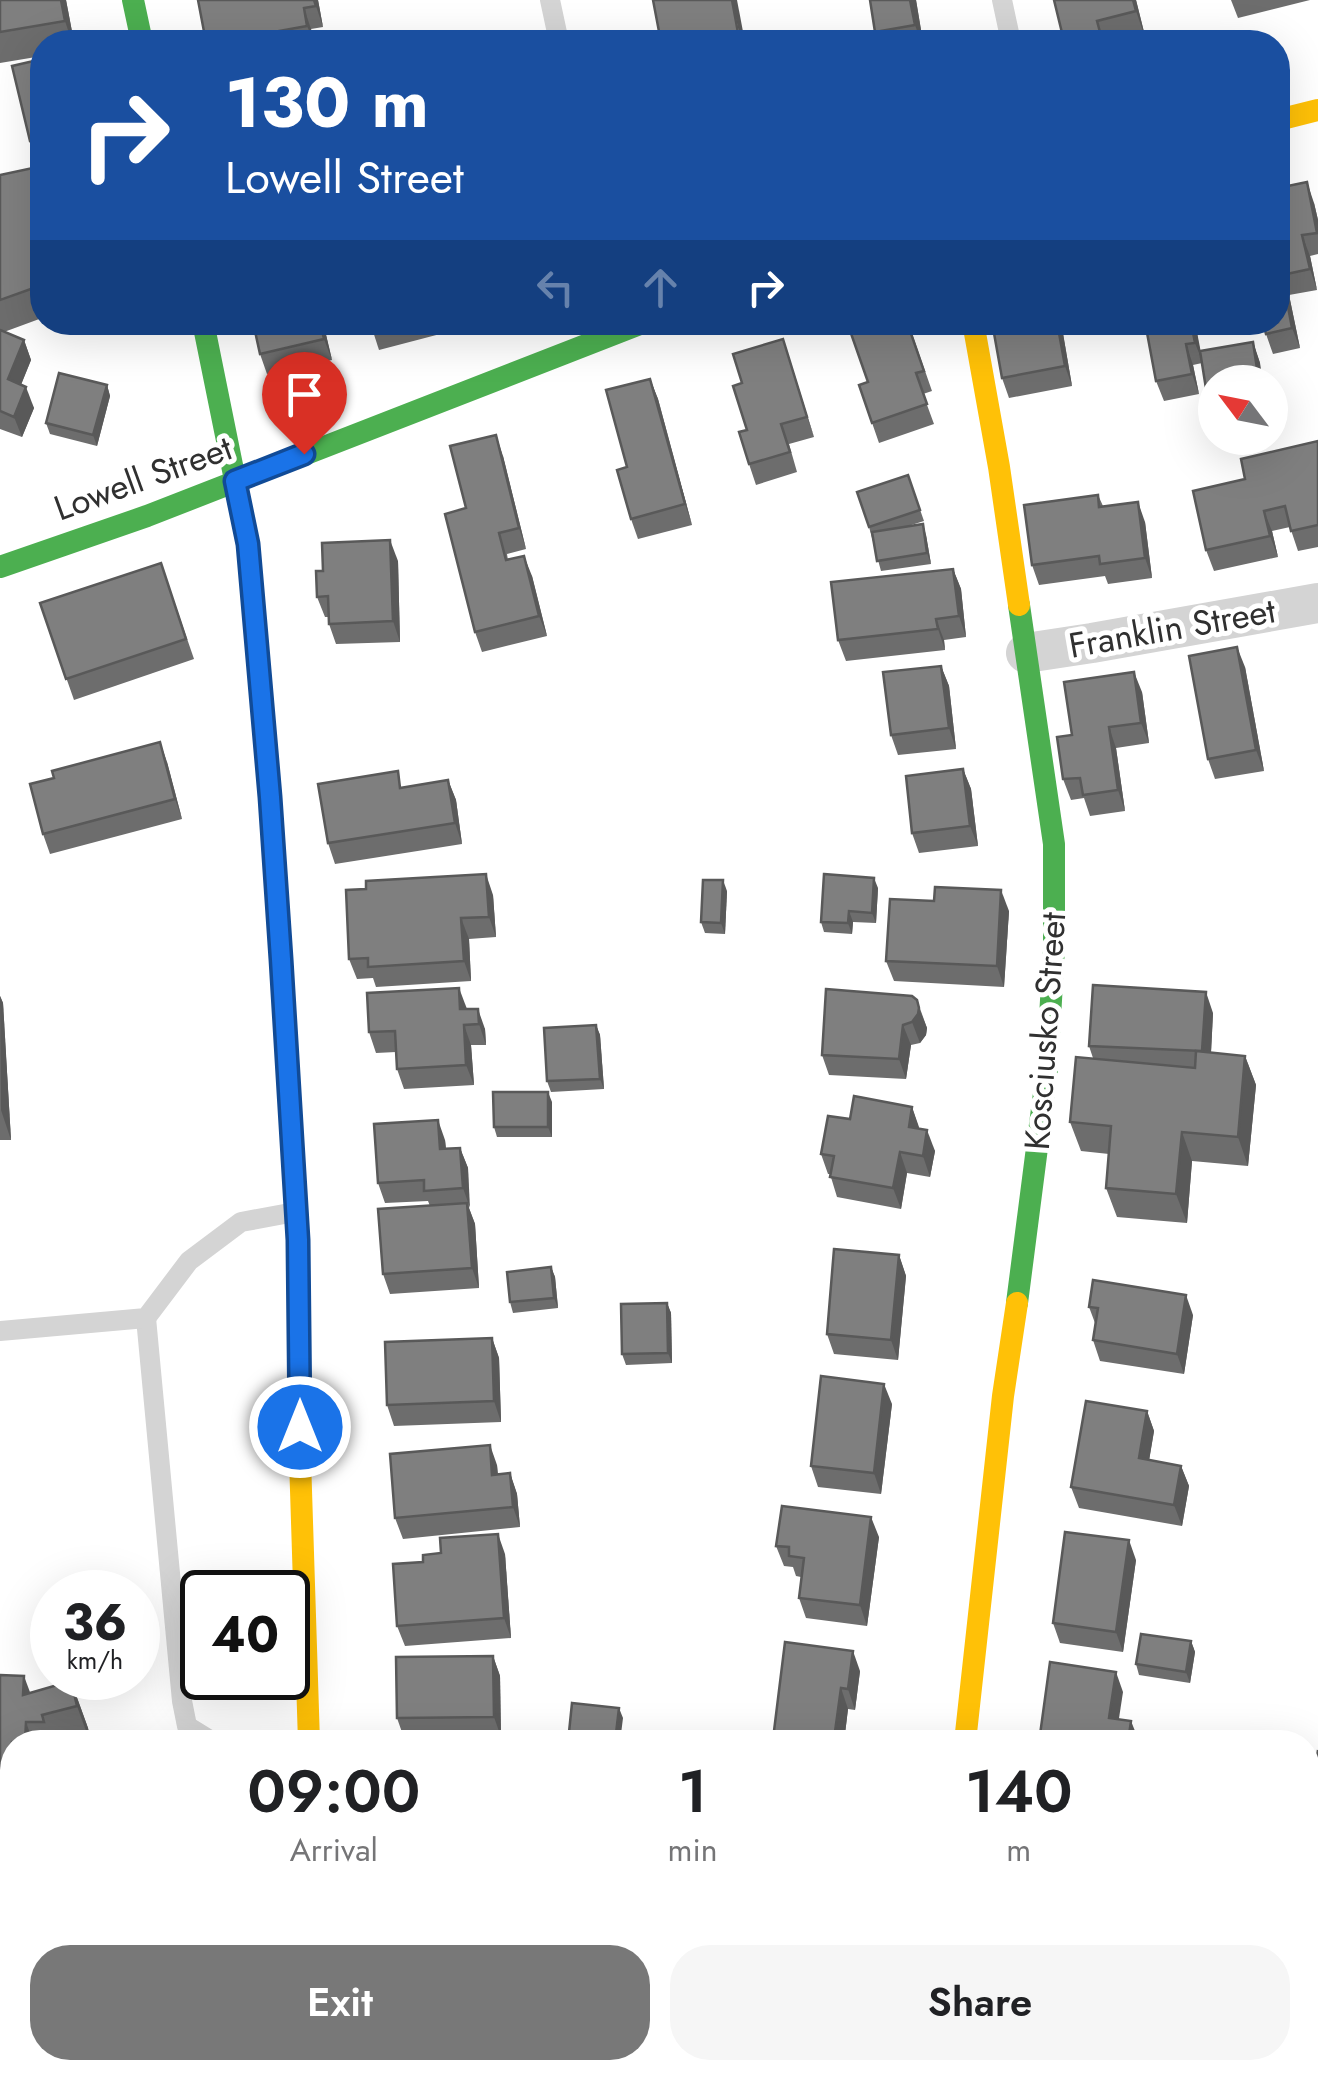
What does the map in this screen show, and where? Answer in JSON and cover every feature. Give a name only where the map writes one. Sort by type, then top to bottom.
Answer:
[{"type":"street","points":[[133,0],[139,30]]},
{"type":"street","points":[[1290,117],[1318,110]]},
{"type":"street","points":[[206,335],[248,544],[267,758],[296,1212],[309,1730]]},
{"type":"street","name":"Lowell Street","points":[[0,567],[147,516],[598,335]]},
{"type":"street","name":"Kosciusko Street","points":[[966,1730],[1003,1396],[1048,1052],[1054,948],[1054,844],[999,468],[975,335]]},
{"type":"street","name":"Franklin Street","points":[[1026,653],[1318,603]]},
{"type":"lane","points":[[550,0],[556,30]]},
{"type":"lane","points":[[1002,0],[1008,30]]},
{"type":"lane","points":[[194,1730],[187,1726],[182,1701],[146,1318],[189,1261],[240,1222],[296,1212]]},
{"type":"lane","points":[[0,1331],[146,1318]]},
{"type":"building","points":[[0,0],[61,0],[65,21],[0,32]]},
{"type":"building","points":[[198,0],[314,0],[316,6],[304,8],[307,26],[285,30],[204,30]]},
{"type":"building","points":[[653,0],[732,0],[738,30],[659,30]]},
{"type":"building","points":[[870,0],[910,0],[915,25],[875,30]]},
{"type":"building","points":[[1054,0],[1133,0],[1136,11],[1097,21],[1099,30],[1061,30]]},
{"type":"building","points":[[30,62],[30,141],[12,66]]},
{"type":"building","points":[[30,169],[30,289],[0,300],[0,175]]},
{"type":"building","points":[[1307,182],[1317,233],[1302,235],[1310,269],[1290,273],[1290,186]]},
{"type":"building","points":[[0,330],[24,340],[8,379],[26,387],[14,417],[0,411]]},
{"type":"building","points":[[256,335],[323,335],[324,339],[260,354]]},
{"type":"building","points":[[852,335],[912,335],[924,371],[916,373],[927,404],[872,423],[859,385],[868,382]]},
{"type":"building","points":[[994,335],[1059,335],[1065,366],[1002,378]]},
{"type":"building","points":[[1147,335],[1193,335],[1195,343],[1186,344],[1192,374],[1156,381]]},
{"type":"building","points":[[783,339],[807,417],[781,424],[790,452],[749,464],[739,432],[747,430],[733,386],[742,383],[733,354]]},
{"type":"building","points":[[1253,342],[1256,365],[1202,365],[1200,351]]},
{"type":"building","points":[[59,373],[107,385],[93,435],[46,423]]},
{"type":"building","points":[[650,379],[685,504],[631,519],[617,470],[627,467],[606,390]]},
{"type":"building","points":[[496,435],[519,528],[499,533],[506,560],[524,556],[539,616],[475,632],[445,514],[466,508],[450,446]]},
{"type":"building","points":[[1318,441],[1318,525],[1291,531],[1285,506],[1264,511],[1270,536],[1206,550],[1193,491],[1245,479],[1241,459],[1288,455],[1288,448]]},
{"type":"building","points":[[908,475],[920,510],[869,527],[857,492]]},
{"type":"building","points":[[1098,495],[1099,507],[1138,502],[1145,558],[1100,564],[1099,556],[1032,565],[1024,505]]},
{"type":"building","points":[[923,524],[927,553],[877,561],[872,532]]},
{"type":"building","points":[[390,540],[393,621],[329,624],[328,596],[317,597],[316,571],[323,571],[322,543]]},
{"type":"building","points":[[161,563],[186,639],[66,679],[40,603]]},
{"type":"building","points":[[953,569],[959,616],[936,619],[938,629],[838,640],[831,582]]},
{"type":"building","points":[[1237,647],[1256,750],[1208,759],[1189,656]]},
{"type":"building","points":[[941,666],[949,728],[891,735],[883,672]]},
{"type":"building","points":[[1134,672],[1141,723],[1109,727],[1118,790],[1083,795],[1080,778],[1063,779],[1057,737],[1072,735],[1064,682]]},
{"type":"building","points":[[160,742],[175,799],[43,834],[30,784],[54,778],[52,771]]},
{"type":"building","points":[[963,769],[970,826],[912,833],[906,776]]},
{"type":"building","points":[[398,771],[400,788],[448,780],[455,823],[328,843],[318,784]]},
{"type":"building","points":[[486,874],[489,917],[461,918],[464,961],[368,967],[368,958],[349,959],[346,890],[366,889],[366,881]]},
{"type":"building","points":[[824,874],[874,878],[872,913],[849,911],[848,923],[821,922]]},
{"type":"building","points":[[703,880],[723,880],[721,923],[701,922]]},
{"type":"building","points":[[935,887],[1001,890],[997,966],[886,961],[890,899],[934,901]]},
{"type":"building","points":[[1093,985],[1206,992],[1202,1051],[1089,1046]]},
{"type":"building","points":[[459,988],[460,1009],[478,1009],[479,1024],[464,1025],[466,1065],[397,1069],[395,1031],[369,1032],[367,993]]},
{"type":"building","points":[[826,989],[912,996],[917,1000],[918,1014],[903,1025],[899,1059],[822,1055]]},
{"type":"building","points":[[596,1025],[600,1079],[547,1081],[544,1028]]},
{"type":"building","points":[[1196,1051],[1245,1056],[1238,1137],[1182,1132],[1176,1194],[1106,1188],[1111,1126],[1070,1122],[1076,1057],[1195,1068]]},
{"type":"building","points":[[493,1092],[548,1092],[548,1127],[494,1127]]},
{"type":"building","points":[[854,1096],[912,1107],[909,1127],[927,1130],[923,1156],[900,1152],[893,1188],[830,1177],[834,1156],[821,1154],[828,1116],[850,1119]]},
{"type":"building","points":[[438,1120],[440,1149],[460,1148],[463,1188],[424,1191],[424,1180],[378,1183],[374,1124]]},
{"type":"building","points":[[467,1203],[472,1268],[383,1274],[378,1209]]},
{"type":"building","points":[[834,1249],[899,1255],[891,1340],[827,1334]]},
{"type":"building","points":[[551,1267],[554,1298],[510,1302],[507,1272]]},
{"type":"building","points":[[1093,1280],[1186,1295],[1177,1354],[1093,1340],[1098,1308],[1089,1307]]},
{"type":"building","points":[[667,1303],[668,1353],[622,1354],[621,1304]]},
{"type":"building","points":[[492,1338],[494,1401],[387,1405],[385,1342]]},
{"type":"building","points":[[821,1376],[884,1384],[874,1473],[811,1466]]},
{"type":"building","points":[[1086,1401],[1147,1411],[1139,1458],[1181,1466],[1174,1505],[1071,1487]]},
{"type":"building","points":[[490,1445],[492,1475],[510,1473],[513,1507],[395,1518],[390,1454]]},
{"type":"building","points":[[782,1506],[871,1517],[860,1605],[799,1598],[804,1558],[789,1556],[789,1547],[776,1546]]},
{"type":"building","points":[[1065,1532],[1129,1540],[1116,1632],[1053,1623]]},
{"type":"building","points":[[498,1534],[504,1618],[397,1626],[393,1564],[423,1562],[423,1555],[441,1553],[440,1538]]},
{"type":"building","points":[[1141,1634],[1191,1641],[1186,1672],[1136,1664]]},
{"type":"building","points":[[785,1642],[853,1651],[848,1689],[841,1688],[835,1730],[774,1730]]},
{"type":"building","points":[[493,1656],[494,1717],[397,1718],[396,1657]]},
{"type":"building","points":[[1050,1662],[1116,1672],[1109,1718],[1131,1721],[1130,1730],[1041,1730]]},
{"type":"building","points":[[0,1675],[24,1676],[23,1695],[30,1693],[30,1700],[76,1700],[77,1706],[42,1715],[44,1722],[26,1722],[26,1730],[0,1730]]},
{"type":"building","points":[[572,1703],[619,1708],[616,1730],[569,1730]]},
{"type":"traffic: fast","points":[[133,0],[139,30]]},
{"type":"traffic: fast","points":[[206,335],[248,544],[270,797],[295,1187]]},
{"type":"traffic: fast","points":[[0,567],[147,516],[612,335]]},
{"type":"traffic: fast","points":[[1017,1303],[1047,1070],[1054,948],[1054,844],[1019,605]]},
{"type":"traffic: slow","points":[[1290,117],[1318,110]]},
{"type":"traffic: slow","points":[[975,335],[1019,605]]},
{"type":"traffic: slow","points":[[295,1187],[309,1730]]},
{"type":"traffic: slow","points":[[966,1730],[1017,1303]]},
{"type":"route","points":[[300,1427],[298,1240],[270,797],[248,544],[235,481],[304,454]]}]
